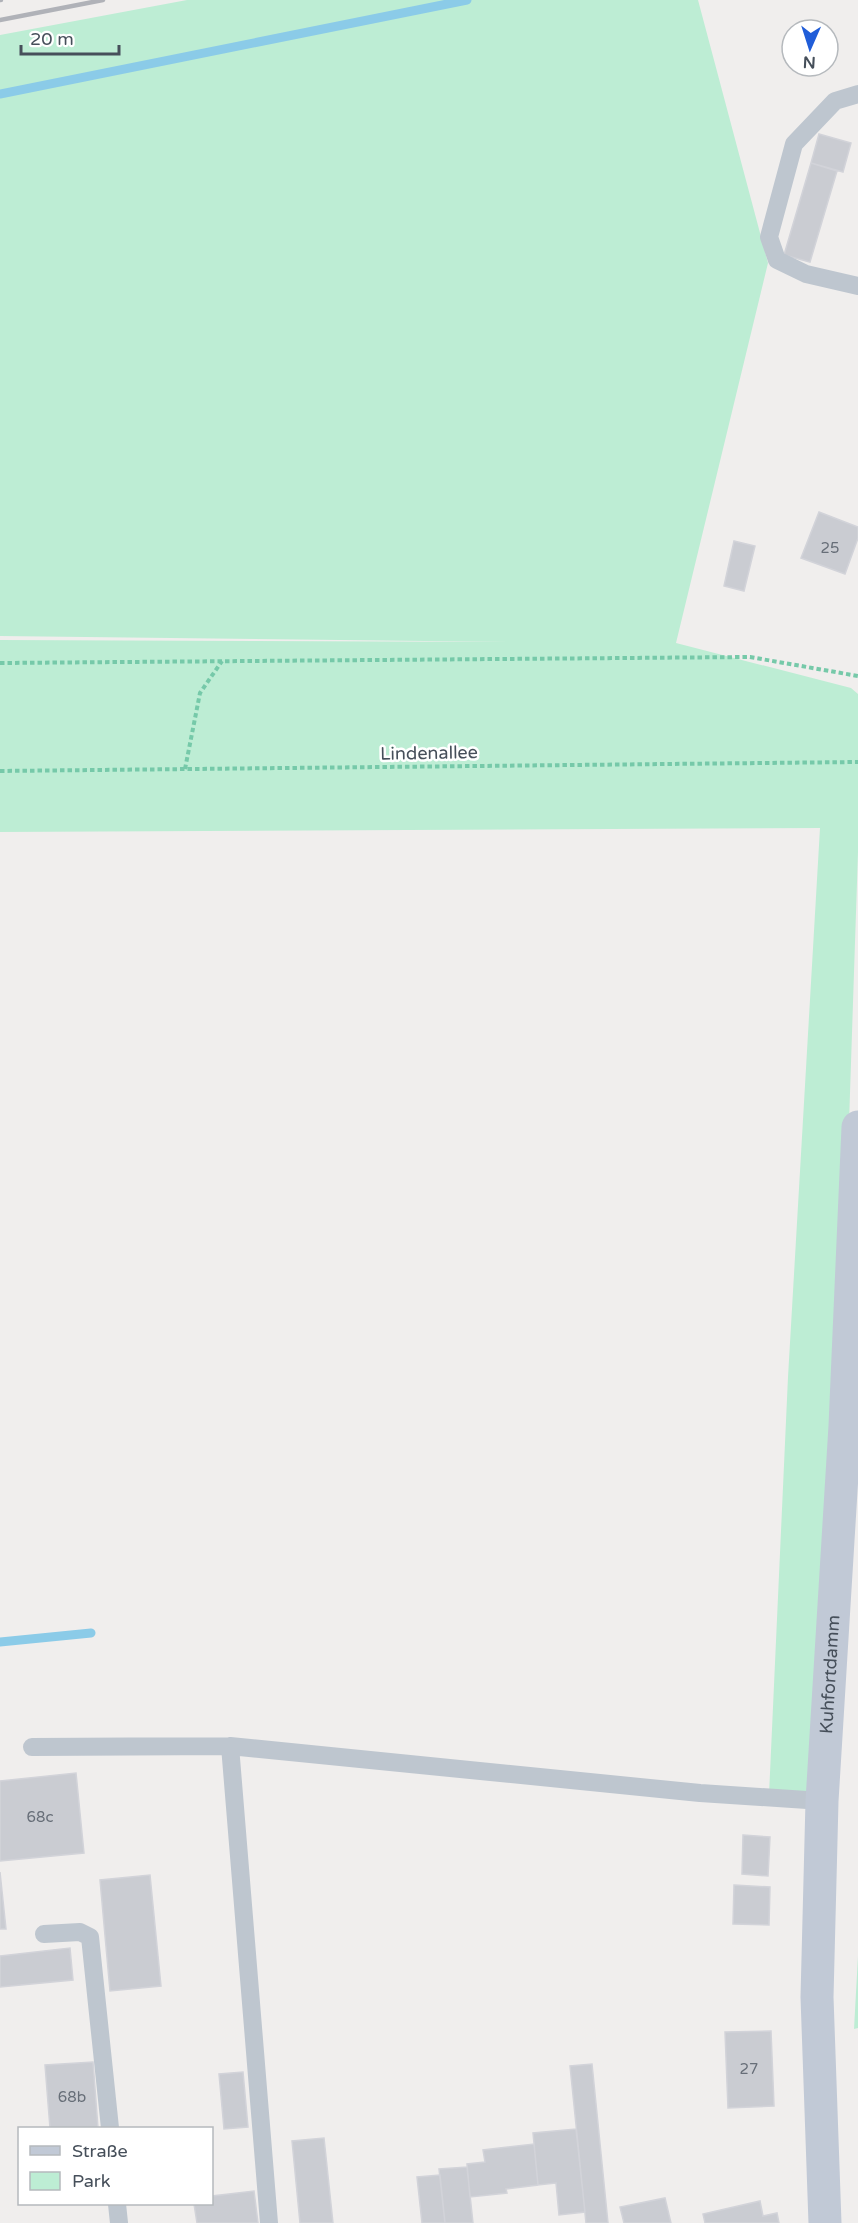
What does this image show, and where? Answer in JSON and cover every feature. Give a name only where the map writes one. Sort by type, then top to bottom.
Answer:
[{"type":"street","name":"Kuhfortdamm","points":[[825,2223],[817,1997],[822,1801],[845,1426],[858,1127]]},
{"type":"lane","points":[[858,94],[835,101],[794,144],[769,237],[777,260],[806,274],[858,286]]},
{"type":"lane","points":[[32,1747],[230,1746],[700,1793],[822,1801]]},
{"type":"lane","points":[[230,1746],[269,2223]]},
{"type":"lane","points":[[45,1934],[80,1932],[90,1937],[110,2127]]},
{"type":"lane","points":[[117,2205],[119,2223]]},
{"type":"path","points":[[0,663],[750,657],[858,676]]},
{"type":"path","points":[[185,769],[200,693],[222,661]]},
{"type":"path","name":"Lindenallee","points":[[0,771],[858,762]]},
{"type":"green space","points":[[187,0],[698,0],[768,263],[676,643],[851,688],[858,694],[858,852],[839,1425],[814,1798],[769,1795],[788,1377],[820,828],[0,832],[0,640],[510,642],[0,636],[0,35]]},
{"type":"green space","points":[[858,1956],[858,2028],[854,2029]]},
{"type":"building","points":[[819,134],[851,143],[843,172],[811,163]]},
{"type":"building","points":[[811,163],[837,171],[810,262],[784,255]]},
{"type":"building","points":[[819,512],[858,527],[858,538],[845,574],[801,558]]},
{"type":"building","points":[[734,541],[755,546],[744,591],[724,586]]},
{"type":"building","points":[[76,1773],[84,1853],[0,1861],[0,1781]]},
{"type":"building","points":[[743,1835],[770,1837],[768,1876],[742,1874]]},
{"type":"building","points":[[0,1872],[6,1929],[0,1929]]},
{"type":"building","points":[[150,1875],[161,1986],[110,1991],[100,1880]]},
{"type":"building","points":[[734,1885],[770,1887],[769,1925],[733,1924]]},
{"type":"building","points":[[70,1948],[73,1980],[0,1987],[0,1956]]},
{"type":"building","points":[[771,2031],[774,2106],[728,2108],[725,2032]]},
{"type":"building","points":[[93,2062],[98,2127],[50,2127],[45,2065]]},
{"type":"building","points":[[592,2064],[608,2223],[586,2223],[570,2066]]},
{"type":"building","points":[[243,2072],[248,2127],[224,2129],[219,2074]]},
{"type":"building","points":[[576,2129],[585,2212],[559,2215],[556,2183],[538,2185],[533,2133]]},
{"type":"building","points":[[324,2138],[333,2223],[300,2223],[292,2141]]},
{"type":"building","points":[[534,2144],[538,2185],[506,2189],[507,2193],[470,2197],[467,2164],[485,2162],[483,2150]]},
{"type":"building","points":[[467,2167],[473,2223],[445,2223],[439,2169]]},
{"type":"building","points":[[440,2175],[445,2223],[422,2223],[417,2177]]},
{"type":"building","points":[[254,2191],[258,2223],[197,2223],[194,2205],[213,2205],[213,2196]]},
{"type":"building","points":[[665,2198],[671,2223],[624,2223],[620,2207]]},
{"type":"building","points":[[760,2201],[763,2216],[777,2213],[779,2223],[705,2223],[703,2214]]},
{"type":"waterway","points":[[0,94],[467,0]]},
{"type":"waterway","points":[[0,1642],[91,1633]]},
{"type":"railway","points":[[0,20],[103,0]]}]
